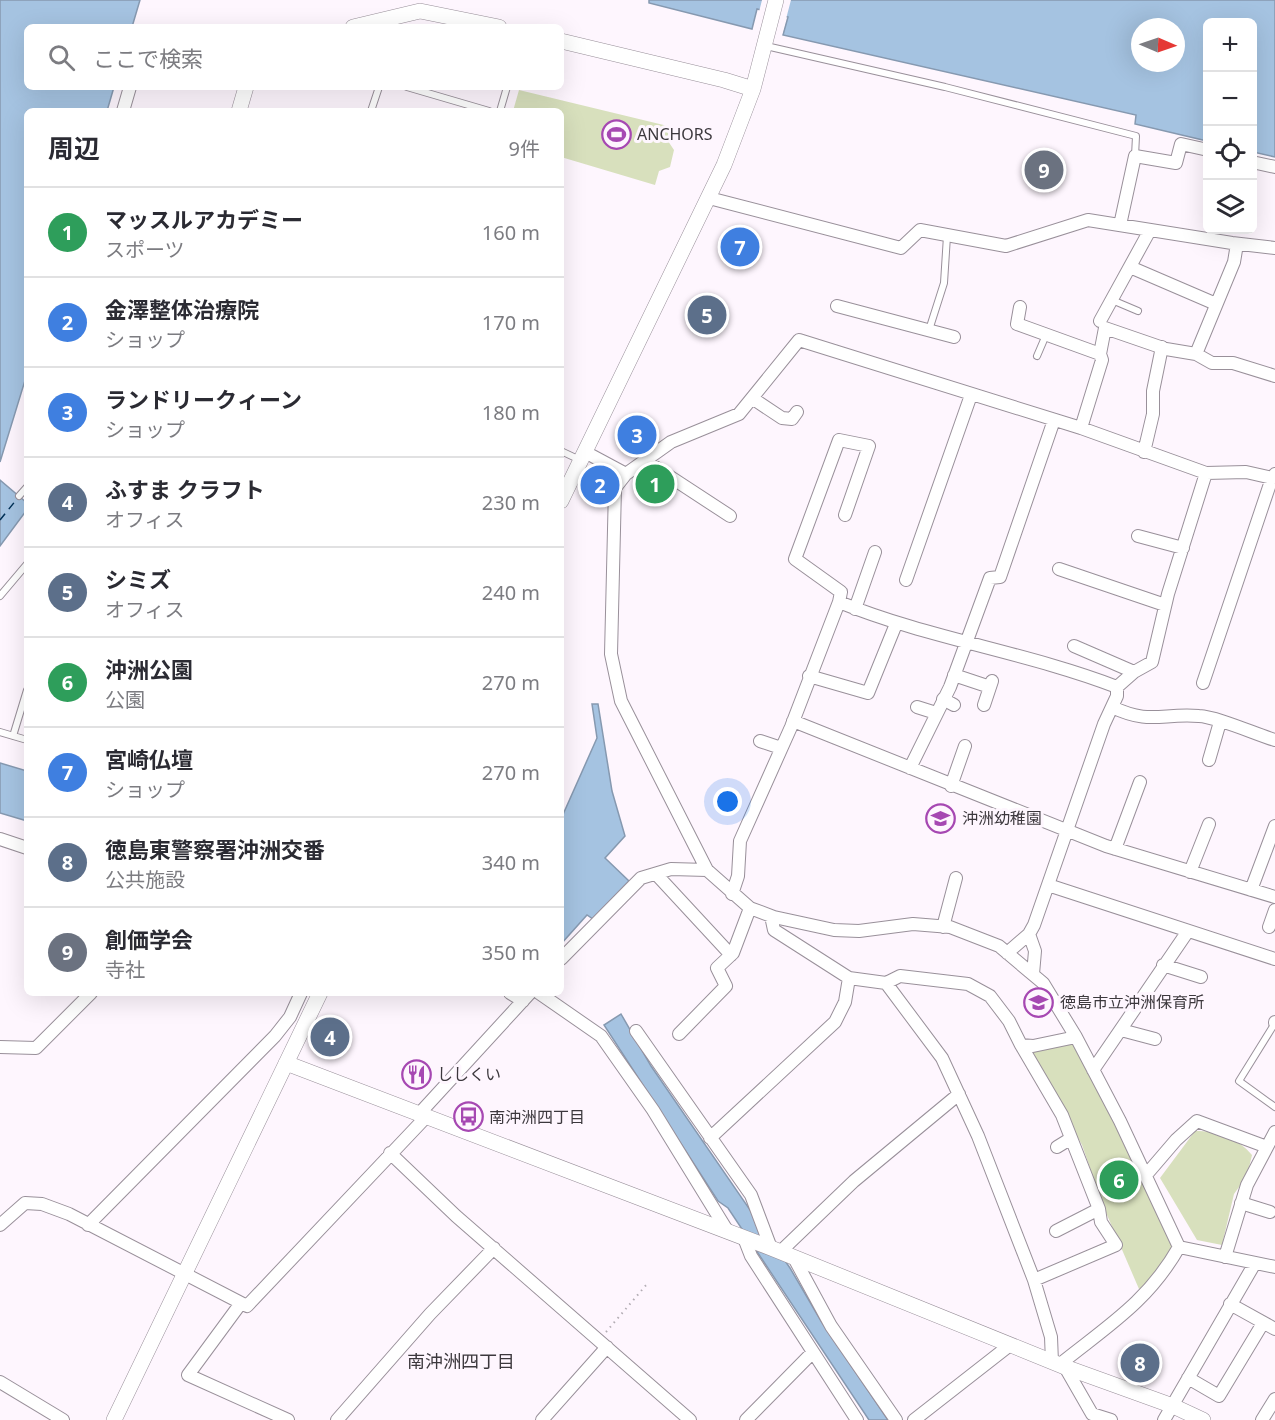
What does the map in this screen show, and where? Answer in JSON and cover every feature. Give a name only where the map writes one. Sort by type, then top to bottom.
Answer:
[{"type":"street","points":[[564,495],[709,198],[753,89],[776,0]]},
{"type":"street","points":[[366,24],[420,11],[485,24]]},
{"type":"street","points":[[564,43],[724,80],[753,89]]},
{"type":"street","points":[[124,108],[129,90]]},
{"type":"street","points":[[240,108],[245,90]]},
{"type":"street","points":[[1120,225],[1135,156],[1176,163],[1181,144],[1203,149]]},
{"type":"street","points":[[1257,163],[1275,167]]},
{"type":"street","points":[[709,198],[900,248],[920,230],[1006,246],[1088,220],[1275,248]]},
{"type":"street","points":[[1100,321],[1149,230]]},
{"type":"street","points":[[1196,354],[1234,262],[1237,244]]},
{"type":"street","points":[[1130,267],[1216,304]]},
{"type":"street","points":[[837,306],[954,337]]},
{"type":"street","points":[[1020,307],[1017,324],[1100,354]]},
{"type":"street","points":[[1082,428],[1102,360],[1100,354],[1105,328],[1162,347],[1196,354],[1212,363],[1233,363],[1275,376]]},
{"type":"street","points":[[1179,1247],[1146,1175],[1076,1037],[1043,983],[999,946],[943,927],[913,924],[859,931],[834,930],[771,916],[750,908],[707,870],[621,701],[611,654],[615,488],[626,474],[685,434],[740,414],[799,340],[1082,428],[1206,473],[1246,472],[1274,476],[1203,683]]},
{"type":"street","points":[[1144,452],[1153,414],[1153,391],[1162,347]]},
{"type":"street","points":[[906,580],[972,394]]},
{"type":"street","points":[[752,398],[782,418],[792,419],[797,412]]},
{"type":"street","points":[[910,768],[936,713],[949,702],[954,675],[965,644],[990,578],[1000,576],[1054,420]]},
{"type":"street","points":[[732,894],[738,876],[740,841],[793,721],[839,602],[841,592],[795,559],[840,440],[868,446],[845,515]]},
{"type":"street","points":[[583,457],[626,474]]},
{"type":"street","points":[[646,461],[730,516]]},
{"type":"street","points":[[1007,953],[1029,934],[1069,830],[1117,687],[1134,672],[1152,662],[1166,605],[1206,473]]},
{"type":"street","points":[[1138,536],[1183,549]]},
{"type":"street","points":[[855,609],[875,552]]},
{"type":"street","points":[[1059,569],[1166,605]]},
{"type":"street","points":[[839,602],[896,624],[965,644],[1027,657],[1117,687]]},
{"type":"street","points":[[809,676],[868,693],[896,624]]},
{"type":"street","points":[[1074,646],[1134,672]]},
{"type":"street","points":[[954,675],[991,684],[984,705]]},
{"type":"street","points":[[917,707],[936,713]]},
{"type":"street","points":[[1112,707],[1132,717],[1150,719],[1200,716],[1275,740]]},
{"type":"street","points":[[793,721],[951,786],[1115,849],[1275,897]]},
{"type":"street","points":[[1209,760],[1220,722]]},
{"type":"street","points":[[760,741],[781,748]]},
{"type":"street","points":[[951,786],[965,746]]},
{"type":"street","points":[[1115,849],[1140,782]]},
{"type":"street","points":[[1190,872],[1209,824]]},
{"type":"street","points":[[1251,890],[1275,826]]},
{"type":"street","points":[[0,839],[24,847]]},
{"type":"street","points":[[564,956],[641,878],[671,869],[707,870]]},
{"type":"street","points":[[656,874],[731,955]]},
{"type":"street","points":[[943,927],[956,878]]},
{"type":"street","points":[[1048,885],[1275,959]]},
{"type":"street","points":[[679,1034],[726,986],[717,968],[731,955],[750,908]]},
{"type":"street","points":[[1269,927],[1275,910]]},
{"type":"street","points":[[771,916],[774,930],[849,978],[886,983],[900,976],[968,984],[990,996],[1009,1021],[1062,1115],[1099,1209],[1101,1222],[1116,1245],[1034,1280]]},
{"type":"street","points":[[1093,1070],[1188,931]]},
{"type":"street","points":[[1029,934],[1035,951],[1033,974]]},
{"type":"street","points":[[1163,965],[1201,976]]},
{"type":"street","points":[[710,1138],[835,1022],[845,1002],[849,978]]},
{"type":"street","points":[[886,983],[942,1058],[959,1094],[978,1136],[1034,1280],[1059,1365],[1092,1414],[1111,1420]]},
{"type":"street","points":[[0,1047],[36,1048],[88,996]]},
{"type":"street","points":[[88,1225],[275,1036],[290,1017],[300,996]]},
{"type":"street","points":[[114,1420],[319,996]]},
{"type":"street","points":[[543,996],[601,1036],[653,1110],[728,1232]]},
{"type":"street","points":[[0,1225],[25,1203],[42,1204],[247,1306],[390,1154],[526,997]]},
{"type":"street","points":[[1121,1030],[1155,1039]]},
{"type":"street","points":[[636,1031],[751,1195],[782,1253],[896,1420]]},
{"type":"street","points":[[1021,1045],[1033,1046],[1076,1037]]},
{"type":"street","points":[[286,1063],[744,1238],[1059,1365],[1173,1406],[1203,1420]]},
{"type":"street","points":[[782,1253],[854,1181],[959,1094]]},
{"type":"street","points":[[1146,1175],[1197,1120],[1269,1151]]},
{"type":"street","points":[[1224,1257],[1241,1203],[1269,1151],[1275,1132]]},
{"type":"street","points":[[1057,1147],[1070,1139]]},
{"type":"street","points":[[390,1154],[690,1420]]},
{"type":"street","points":[[1241,1203],[1270,1212]]},
{"type":"street","points":[[1056,1231],[1099,1209]]},
{"type":"street","points":[[744,1238],[751,1256],[857,1420]]},
{"type":"street","points":[[1179,1247],[1275,1267]]},
{"type":"street","points":[[1059,1365],[1124,1316],[1164,1273],[1179,1247]]},
{"type":"street","points":[[337,1420],[430,1314],[494,1248]]},
{"type":"street","points":[[1164,1420],[1255,1263]]},
{"type":"street","points":[[241,1303],[188,1375],[288,1420]]},
{"type":"street","points":[[1230,1304],[1275,1329]]},
{"type":"street","points":[[1188,1378],[1220,1396],[1263,1323]]},
{"type":"street","points":[[542,1420],[603,1343]]},
{"type":"street","points":[[914,1420],[1010,1345]]},
{"type":"street","points":[[746,1420],[812,1353]]},
{"type":"street","points":[[0,1382],[63,1420]]},
{"type":"street","points":[[1262,1420],[1275,1399]]},
{"type":"lane","points":[[766,44],[1136,135],[1135,156]]},
{"type":"lane","points":[[372,108],[378,90]]},
{"type":"lane","points":[[417,90],[479,108]]},
{"type":"lane","points":[[501,108],[506,90]]},
{"type":"lane","points":[[929,331],[944,283],[947,236]]},
{"type":"lane","points":[[1112,300],[1138,311]]},
{"type":"lane","points":[[1037,356],[1046,335]]},
{"type":"lane","points":[[564,452],[583,457]]},
{"type":"lane","points":[[19,496],[24,490]]},
{"type":"lane","points":[[0,596],[24,568]]},
{"type":"lane","points":[[13,736],[24,700]]},
{"type":"lane","points":[[0,732],[24,739]]},
{"type":"lane","points":[[1275,1022],[1239,1081],[1275,1107]]},
{"type":"path","points":[[603,1343],[647,1284]]},
{"type":"green space","name":"ANCHORS","points":[[519,90],[672,127],[668,141],[674,150],[670,167],[659,171],[655,185],[564,158],[564,108],[514,108]]},
{"type":"green space","points":[[1073,1042],[1099,1089],[1173,1249],[1163,1275],[1139,1289],[1104,1208],[1082,1145],[1030,1052]]},
{"type":"green space","points":[[1195,1131],[1211,1132],[1226,1137],[1240,1144],[1252,1155],[1247,1176],[1234,1194],[1222,1245],[1197,1240],[1160,1178]]},
{"type":"water","points":[[0,0],[140,0],[133,24],[24,24],[24,90],[113,90],[108,108],[24,108],[24,384],[0,462]]},
{"type":"water","points":[[649,0],[1275,0],[1275,157],[1257,153],[1257,18],[1203,18],[1203,140],[1135,124],[1136,115],[783,35],[788,17],[757,9],[752,29],[649,3]]},
{"type":"water","points":[[0,480],[24,500],[24,514],[0,546]]},
{"type":"water","points":[[592,704],[598,704],[612,791],[625,836],[605,858],[629,881],[593,919],[587,915],[564,941],[564,812],[597,738]]},
{"type":"water","points":[[0,763],[24,770],[24,820],[0,813]]},
{"type":"water","points":[[621,1014],[651,1066],[790,1268],[821,1321],[888,1420],[869,1420],[728,1208],[718,1201],[604,1025]]},
{"type":"pier","points":[[762,0],[791,0],[781,38],[784,19],[759,12]]},
{"type":"ferry route","points":[[0,520],[17,499]]},
{"type":"place","name":"ANCHORS","points":[[616,134]]},
{"type":"place","name":"創価学会","points":[[1044,170]]},
{"type":"place","name":"宮崎仏壇","points":[[740,247]]},
{"type":"place","name":"シミズ","points":[[707,315]]},
{"type":"place","name":"ランドリークィーン","points":[[637,435]]},
{"type":"place","name":"マッスルアカデミー","points":[[655,484]]},
{"type":"place","name":"金澤整体治療院","points":[[600,485]]},
{"type":"place","name":"沖洲幼稚園","points":[[941,818]]},
{"type":"place","name":"徳島市立沖洲保育所","points":[[1039,1002]]},
{"type":"place","name":"ふすま クラフト","points":[[330,1037]]},
{"type":"place","name":"ししくい","points":[[416,1074]]},
{"type":"place","name":"南沖洲四丁目","points":[[468,1117]]},
{"type":"place","name":"沖洲公園","points":[[1119,1180]]},
{"type":"place","name":"徳島東警察署沖洲交番","points":[[1140,1363]]},
{"type":"district","name":"南沖洲四丁目","points":[[461,1361]]}]
